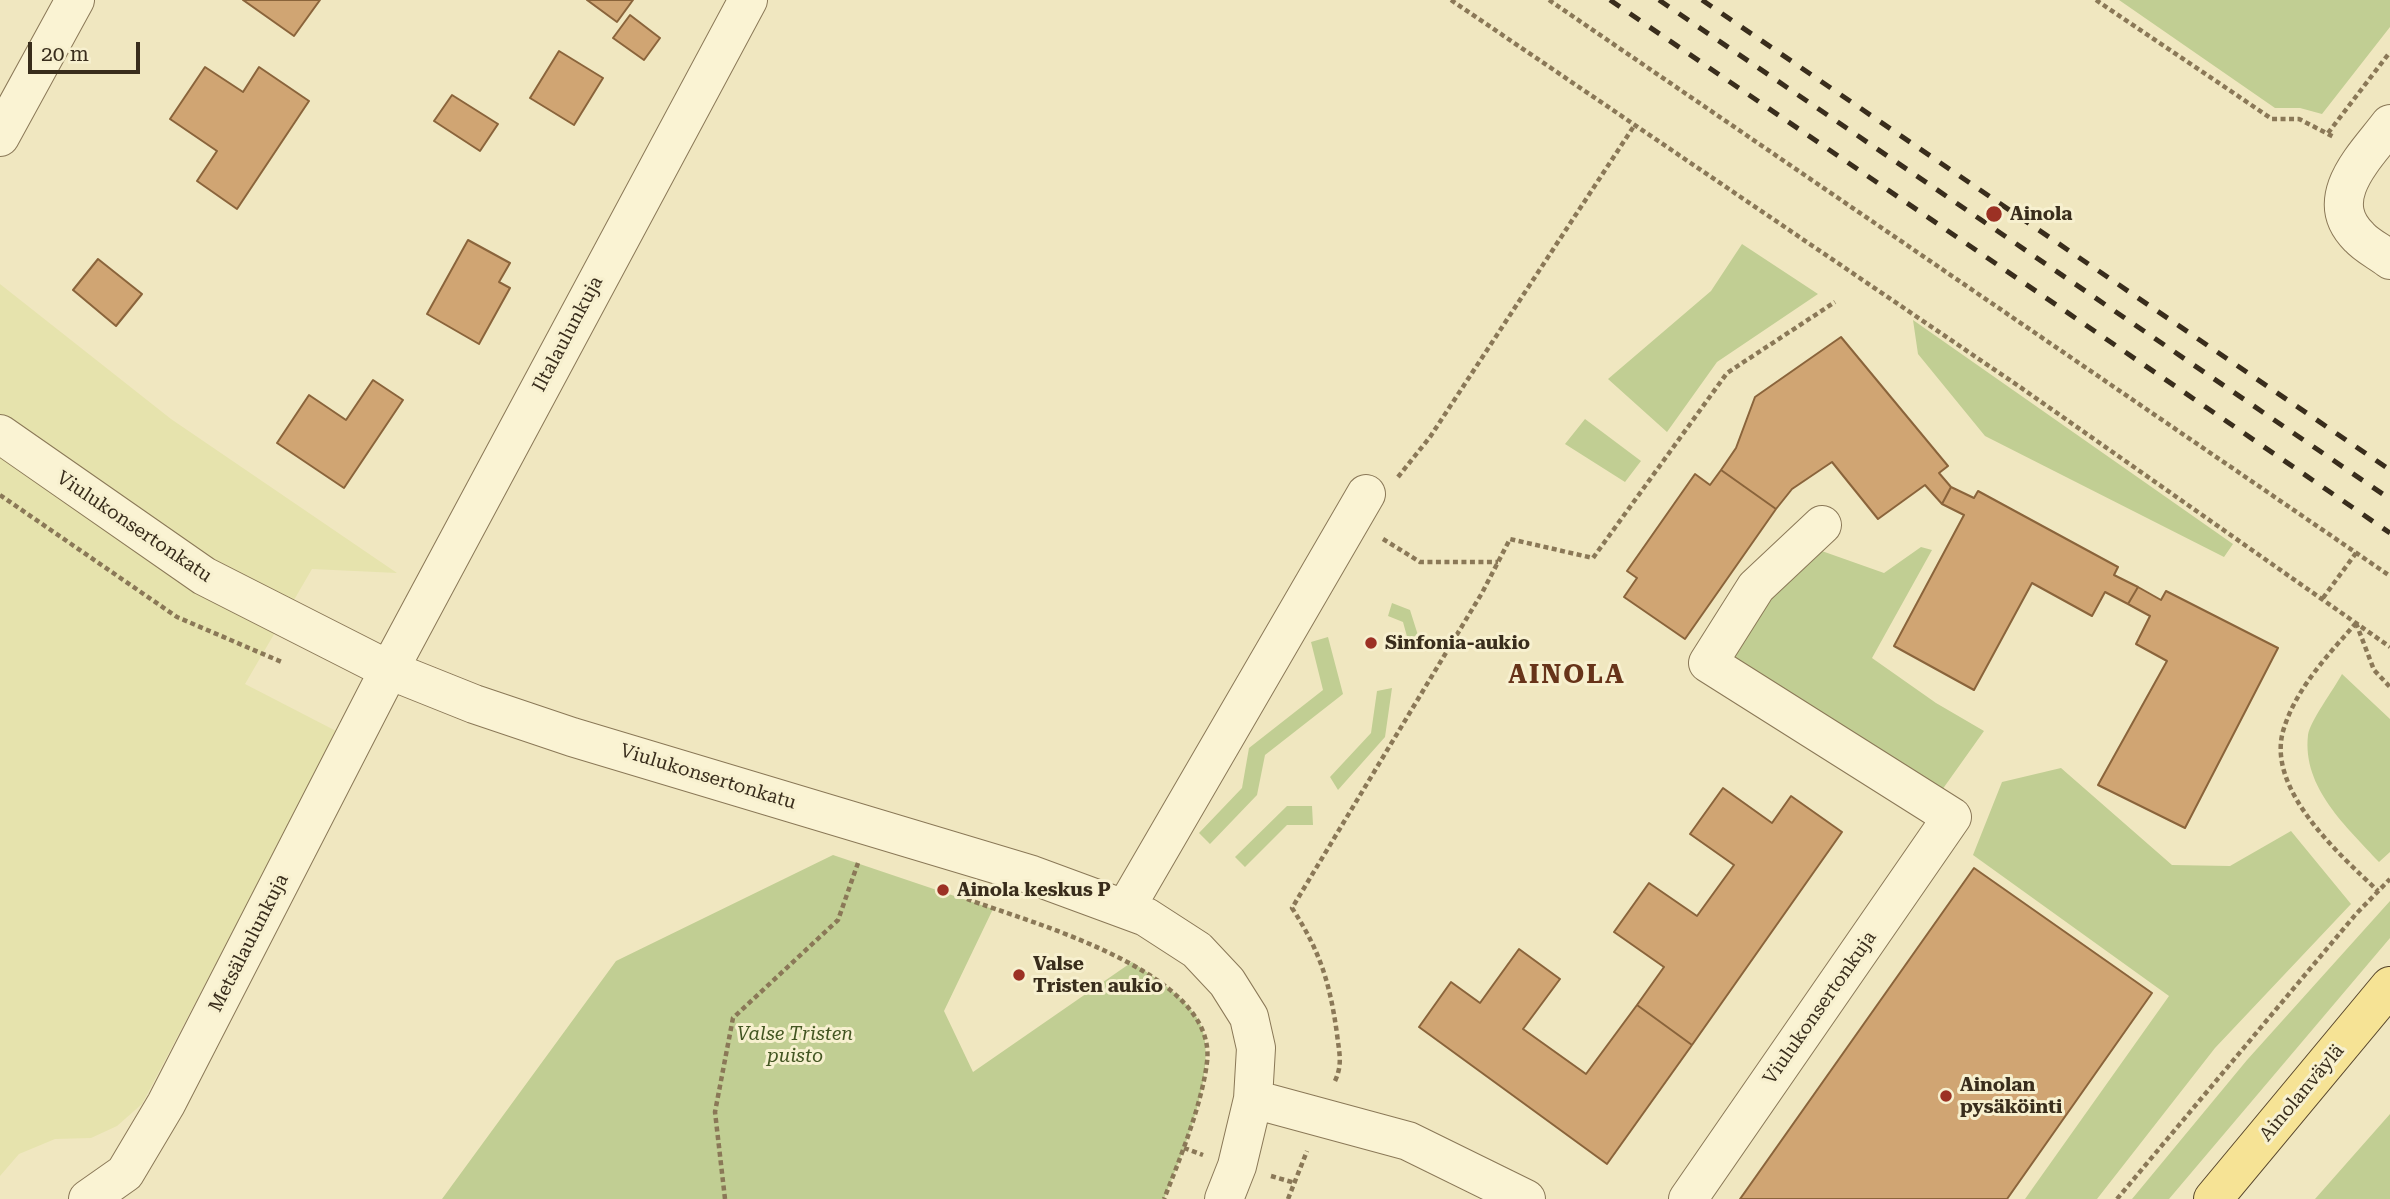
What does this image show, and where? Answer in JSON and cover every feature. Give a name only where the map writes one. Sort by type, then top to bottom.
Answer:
[{"type":"main road","name":"Ainolanväylä","points":[[2213,1199],[2390,986]]},
{"type":"street","points":[[0,137],[75,0]]},
{"type":"street","name":"Iltalaulunkuja","points":[[389,670],[748,0]]},
{"type":"street","points":[[2390,124],[2348,181],[2342,199],[2345,218],[2358,237],[2390,260]]},
{"type":"street","name":"Viulukonsertonkatu","points":[[0,434],[204,576],[389,670],[474,704],[572,737],[1032,875],[1146,917],[1197,950],[1227,982],[1249,1017],[1256,1048],[1254,1098],[1237,1166],[1224,1199]]},
{"type":"street","points":[[1125,909],[1366,494]]},
{"type":"street","name":"Viulukonsertonkuja","points":[[1688,1199],[1952,817],[1708,663],[1756,587],[1822,525]]},
{"type":"street","name":"Metsälaulunkuja","points":[[88,1199],[125,1173],[166,1104],[389,670]]},
{"type":"street","points":[[1254,1098],[1326,1100],[1526,1199]]},
{"type":"path","points":[[1451,0],[1806,244],[2021,387],[2390,647]]},
{"type":"path","points":[[1549,0],[2390,576]]},
{"type":"path","points":[[2096,0],[2272,119],[2299,118],[2328,133],[2390,52]]},
{"type":"path","points":[[1288,1199],[1326,1100],[1342,1068],[1333,996],[1312,939],[1292,908],[1510,539],[1593,558],[1727,373],[1835,302]]},
{"type":"path","points":[[0,495],[177,617],[287,664]]},
{"type":"path","points":[[1376,535],[1420,562],[1498,562]]},
{"type":"path","points":[[2323,598],[2356,553]]},
{"type":"path","points":[[2356,623],[2374,670],[2390,688]]},
{"type":"path","points":[[2356,623],[2320,664],[2299,695],[2284,728],[2281,764],[2300,807],[2378,891]]},
{"type":"path","points":[[845,859],[870,867]]},
{"type":"path","points":[[725,1199],[715,1112],[733,1018],[838,920],[858,863]]},
{"type":"path","points":[[2117,1199],[2390,879]]},
{"type":"path","points":[[956,894],[1132,962],[1172,990],[1196,1018],[1204,1033],[1207,1061],[1184,1148],[1164,1199]]},
{"type":"shaded area","points":[[0,284],[171,419],[397,573],[312,569],[245,684],[338,732],[142,1104],[117,1126],[91,1138],[55,1139],[19,1154],[0,1176]]},
{"type":"green space","points":[[2119,0],[2390,0],[2390,27],[2322,114],[2300,108],[2275,108]]},
{"type":"green space","points":[[1742,244],[1818,294],[1717,362],[1667,432],[1608,379],[1711,291]]},
{"type":"green space","points":[[1913,320],[2233,544],[2224,557],[1985,436],[1918,354]]},
{"type":"green space","points":[[1585,419],[1641,461],[1625,482],[1565,444]]},
{"type":"green space","points":[[1921,547],[1932,550],[1872,658],[1936,703],[1984,731],[1942,790],[1727,659],[1770,598],[1819,550],[1884,573]]},
{"type":"green space","points":[[1392,603],[1410,610],[1422,648],[1411,651],[1403,622],[1388,616]]},
{"type":"green space","points":[[1328,637],[1343,694],[1265,755],[1257,795],[1210,844],[1199,833],[1242,788],[1249,748],[1323,690],[1311,642]]},
{"type":"green space","points":[[2342,674],[2390,719],[2390,852],[2379,862],[2329,805],[2312,772],[2308,754],[2310,729]]},
{"type":"green space","points":[[1392,688],[1385,737],[1338,790],[1330,777],[1371,733],[1377,691]]},
{"type":"green space","points":[[2061,768],[2172,865],[2230,866],[2291,831],[2351,904],[2215,1048],[2097,1199],[2025,1199],[2169,996],[1973,855],[2002,782]]},
{"type":"green space","points":[[1287,806],[1312,806],[1313,825],[1287,825],[1245,867],[1235,857]]},
{"type":"green space","name":"Valse Tristen puisto","points":[[833,855],[993,909],[944,1011],[973,1072],[1132,962],[1183,1001],[1197,1018],[1204,1036],[1206,1058],[1197,1108],[1164,1199],[442,1199],[616,961]]},
{"type":"green space","points":[[2390,901],[2390,938],[2169,1199],[2132,1199],[2247,1060]]},
{"type":"green space","points":[[2390,1114],[2390,1199],[2315,1199]]},
{"type":"building","points":[[243,0],[320,0],[294,36]]},
{"type":"building","points":[[587,0],[633,0],[617,22]]},
{"type":"building","points":[[630,15],[660,38],[644,60],[613,38]]},
{"type":"building","points":[[559,51],[603,78],[574,125],[530,98]]},
{"type":"building","points":[[205,67],[243,92],[259,67],[309,101],[237,209],[197,181],[217,151],[170,119]]},
{"type":"building","points":[[452,95],[498,124],[480,151],[434,121]]},
{"type":"building","points":[[468,240],[510,263],[499,282],[510,288],[479,344],[427,314]]},
{"type":"building","points":[[98,259],[142,294],[116,326],[73,290]]},
{"type":"building","points":[[1841,337],[1948,466],[1939,473],[1951,487],[1942,504],[1925,485],[1878,519],[1832,462],[1792,489],[1776,509],[1721,470],[1736,448],[1755,397]]},
{"type":"building","points":[[373,380],[403,400],[344,488],[277,443],[309,395],[346,420]]},
{"type":"building","points":[[1721,470],[1776,509],[1685,639],[1624,597],[1637,578],[1627,571],[1695,474],[1710,485]]},
{"type":"building","points":[[1951,487],[1974,498],[1978,491],[2118,567],[2114,575],[2138,587],[2128,604],[2105,592],[2092,616],[2032,583],[1974,690],[1894,646],[1964,515],[1942,504]]},
{"type":"building","points":[[2138,587],[2161,600],[2166,591],[2278,648],[2185,828],[2098,785],[2167,661],[2136,644],[2150,616],[2128,604]]},
{"type":"building","points":[[1723,788],[1772,823],[1791,796],[1842,832],[1692,1045],[1637,1005],[1664,967],[1614,932],[1649,883],[1697,916],[1734,865],[1690,834]]},
{"type":"building","name":"Ainolan pysäköinti","points":[[1974,868],[2152,993],[2007,1199],[1740,1199]]},
{"type":"building","points":[[1519,949],[1560,979],[1523,1029],[1586,1074],[1637,1005],[1692,1045],[1607,1164],[1419,1027],[1451,982],[1480,1003]]},
{"type":"railway","points":[[1610,0],[2390,533]]},
{"type":"railway","points":[[1659,0],[2390,499]]},
{"type":"railway","points":[[1702,0],[2390,470]]},
{"type":"place","name":"Ainola","points":[[1994,214]]},
{"type":"place","name":"Sinfonia-aukio","points":[[1371,643]]},
{"type":"place","name":"Ainola keskus P","points":[[943,890]]},
{"type":"place","name":"Valse Tristen aukio","points":[[1019,975]]},
{"type":"place","name":"Ainolan pysäköinti","points":[[1946,1096]]},
{"type":"district","name":"AINOLA","points":[[1567,675]]}]
